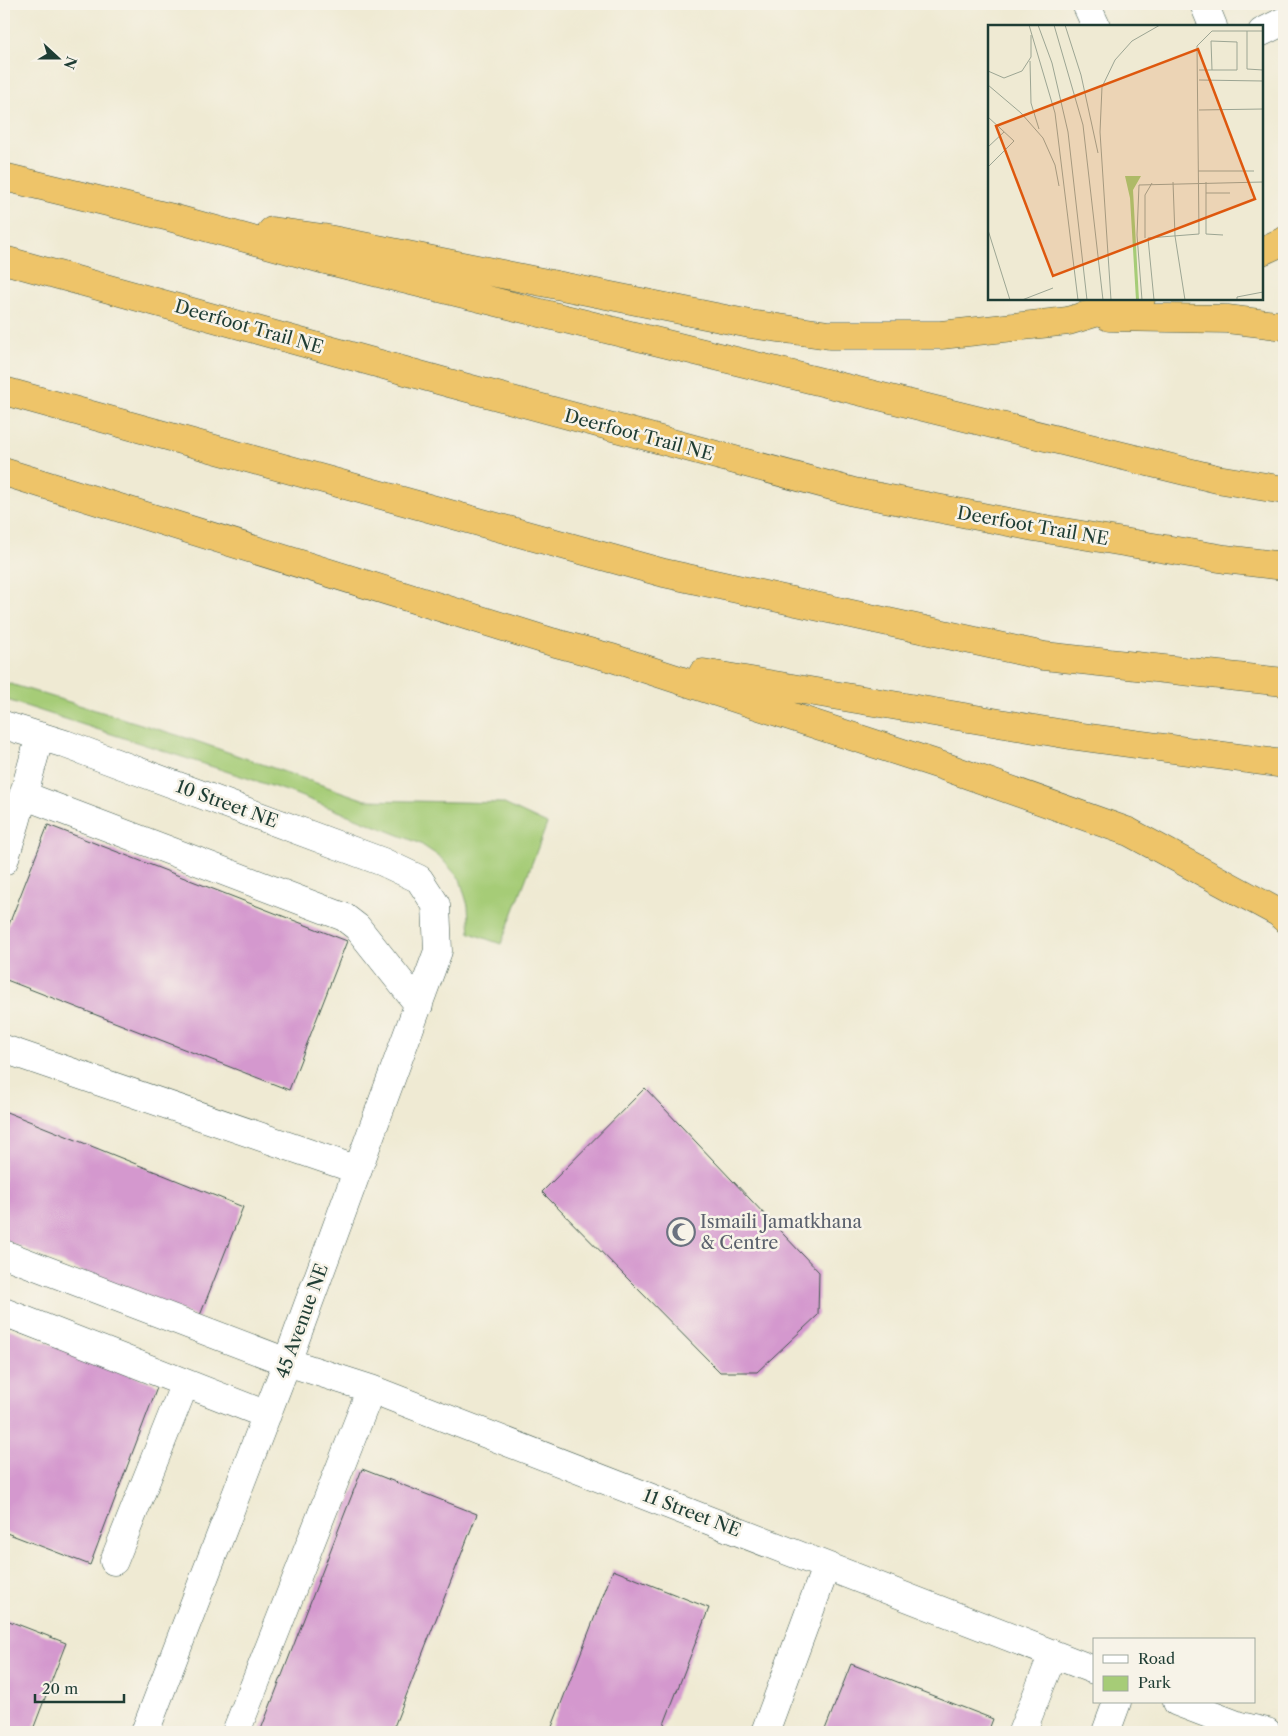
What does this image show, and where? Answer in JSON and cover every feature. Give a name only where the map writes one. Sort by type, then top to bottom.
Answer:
[{"type":"highway","points":[[4,177],[169,217],[325,260],[1217,479],[1284,490]]},
{"type":"highway","points":[[169,217],[323,238],[750,324],[829,335],[941,335],[1068,321],[1138,300]]},
{"type":"highway","points":[[1263,251],[1284,241]]},
{"type":"highway","name":"Deerfoot Trail NE","points":[[4,260],[478,391],[854,492],[1034,527],[1225,559],[1284,566]]},
{"type":"highway","points":[[1086,316],[1228,319],[1284,326]]},
{"type":"highway","points":[[4,392],[664,573],[1044,656],[1284,682]]},
{"type":"highway","points":[[4,472],[533,636],[612,658],[946,767],[1129,832],[1279,912],[1284,918]]},
{"type":"highway","points":[[612,658],[1076,736],[1284,764]]},
{"type":"street","points":[[1086,4],[1096,25]]},
{"type":"street","points":[[1204,4],[1213,25]]},
{"type":"street","points":[[1263,32],[1284,21]]},
{"type":"street","name":"10 Street NE","points":[[4,725],[40,736],[383,862],[419,879],[436,905]]},
{"type":"street","points":[[4,861],[10,820],[23,795],[40,736]]},
{"type":"street","points":[[23,795],[344,918],[357,927],[419,1005]]},
{"type":"street","name":"45 Avenue NE","points":[[146,1732],[287,1362],[438,951],[436,905]]},
{"type":"street","points":[[4,1049],[358,1170]]},
{"type":"street","name":"11 Street NE","points":[[4,1254],[287,1362],[371,1389],[1093,1670]]},
{"type":"street","points":[[4,1312],[267,1415]]},
{"type":"street","points":[[114,1561],[186,1384]]},
{"type":"street","points":[[236,1732],[371,1389]]},
{"type":"street","points":[[765,1732],[826,1567]]},
{"type":"street","points":[[1022,1732],[1054,1654]]},
{"type":"street","points":[[1106,1732],[1116,1704]]},
{"type":"street","points":[[1183,1704],[1240,1726],[1267,1732]]},
{"type":"green space","points":[[4,682],[193,740],[365,800],[502,803],[547,824],[501,944],[470,933],[468,906],[460,879],[440,857],[419,843],[290,792],[4,699]]},
{"type":"building","points":[[48,825],[347,941],[289,1090],[4,979],[4,937]]},
{"type":"building","name":"Ismaili Jamatkhana & Centre","points":[[645,1088],[819,1272],[818,1315],[757,1372],[720,1372],[542,1192]]},
{"type":"building","points":[[4,1111],[243,1207],[199,1318],[4,1240]]},
{"type":"building","points":[[4,1327],[158,1385],[90,1565],[4,1532]]},
{"type":"building","points":[[362,1469],[477,1514],[392,1732],[260,1732]]},
{"type":"building","points":[[613,1570],[709,1608],[661,1732],[550,1732]]},
{"type":"building","points":[[4,1619],[66,1643],[32,1732],[4,1732]]},
{"type":"building","points":[[851,1664],[993,1719],[988,1732],[824,1732]]},
{"type":"place","name":"Ismaili Jamatkhana & Centre","points":[[681,1232]]}]
